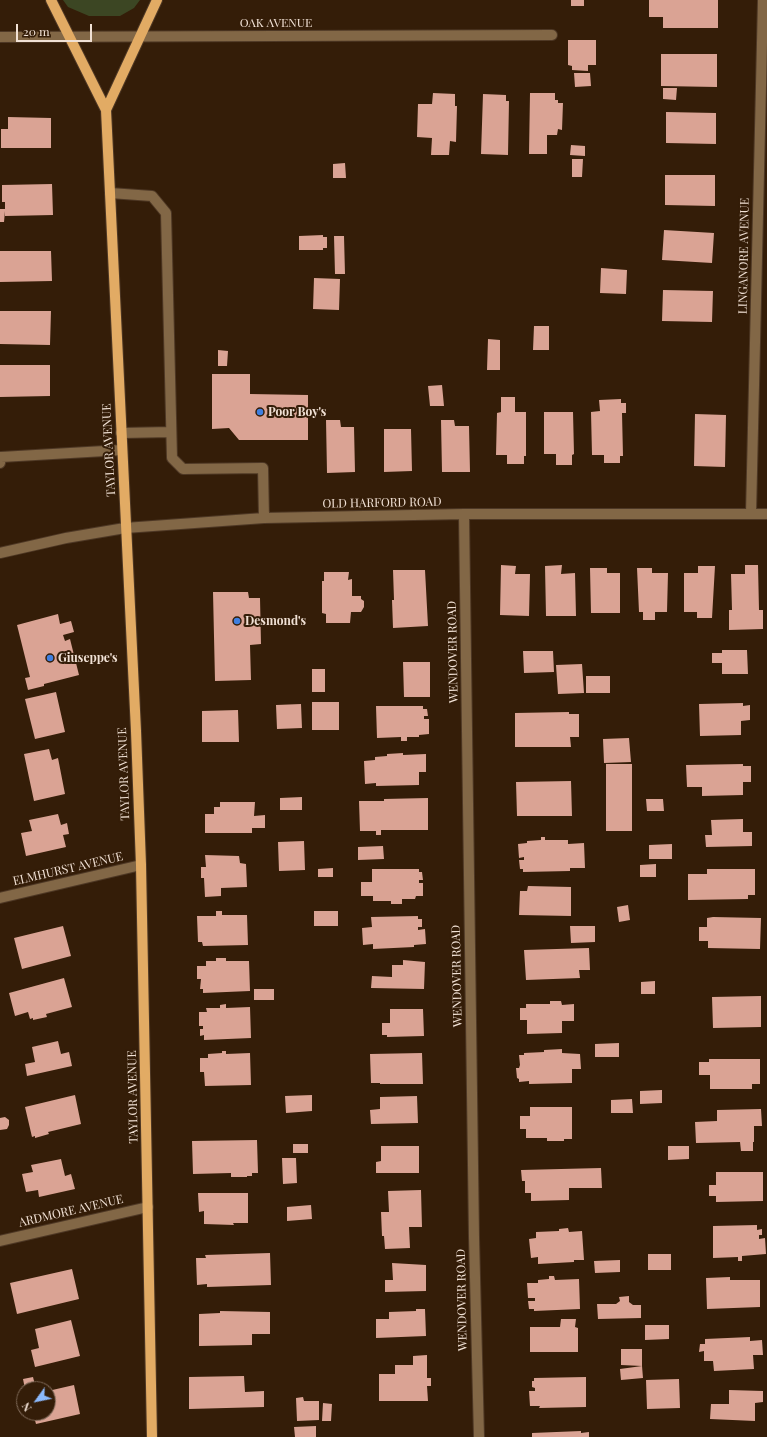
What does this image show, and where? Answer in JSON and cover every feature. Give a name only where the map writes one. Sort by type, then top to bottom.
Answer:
[{"type":"main road","name":"TAYLOR AVENUE","points":[[51,0],[106,110],[136,731],[141,865],[152,1437]]},
{"type":"main road","name":"TAYLOR AVENUE","points":[[106,110],[157,0]]},
{"type":"street","name":"LINGANORE AVENUE","points":[[751,514],[763,0]]},
{"type":"street","name":"OAK AVENUE","points":[[0,37],[552,35]]},
{"type":"street","points":[[110,193],[152,196],[166,213],[172,458],[183,469],[263,468],[264,518]]},
{"type":"street","points":[[121,433],[171,432]]},
{"type":"street","points":[[0,463],[1,457],[122,450]]},
{"type":"street","name":"OLD HARFORD ROAD","points":[[0,553],[66,538],[125,528],[264,518],[464,514],[767,514]]},
{"type":"street","name":"WENDOVER ROAD","points":[[464,514],[474,1236],[479,1437]]},
{"type":"street","name":"ELMHURST AVENUE","points":[[0,898],[141,865]]},
{"type":"street","name":"ARDMORE AVENUE","points":[[0,1241],[148,1207]]},
{"type":"green space","points":[[63,0],[140,0],[134,8],[120,16],[89,16],[68,7]]},
{"type":"building","points":[[571,0],[584,0],[584,6],[571,6]]},
{"type":"building","points":[[649,0],[718,0],[718,28],[663,28],[663,17],[649,17]]},
{"type":"building","points":[[568,40],[596,40],[596,65],[588,65],[588,71],[572,70],[572,66],[568,65]]},
{"type":"building","points":[[661,54],[717,54],[717,87],[661,86]]},
{"type":"building","points":[[574,73],[590,73],[591,86],[575,87]]},
{"type":"building","points":[[663,88],[677,88],[676,100],[663,99]]},
{"type":"building","points":[[433,93],[455,94],[455,106],[457,106],[456,142],[450,141],[449,155],[431,155],[432,138],[417,137],[418,104],[432,104]]},
{"type":"building","points":[[530,93],[555,93],[555,100],[558,100],[558,103],[563,103],[562,130],[558,129],[557,135],[547,135],[547,154],[529,154]]},
{"type":"building","points":[[483,94],[506,95],[506,101],[509,101],[508,155],[481,154]]},
{"type":"building","points":[[666,112],[716,113],[716,144],[666,143]]},
{"type":"building","points":[[8,117],[51,118],[51,148],[1,148],[1,129],[8,129]]},
{"type":"building","points":[[571,145],[585,146],[585,156],[570,155]]},
{"type":"building","points":[[572,159],[583,159],[582,177],[572,177]]},
{"type":"building","points":[[345,163],[346,178],[333,178],[333,164]]},
{"type":"building","points":[[665,175],[715,175],[715,206],[665,205]]},
{"type":"building","points":[[52,184],[53,215],[5,216],[5,211],[4,222],[0,222],[0,209],[5,209],[5,202],[2,202],[2,185]]},
{"type":"building","points":[[664,230],[714,233],[712,263],[662,260]]},
{"type":"building","points":[[323,235],[323,237],[327,237],[327,248],[323,248],[323,250],[299,250],[299,236]]},
{"type":"building","points":[[334,236],[344,236],[345,274],[335,274]]},
{"type":"building","points":[[0,251],[51,251],[52,281],[0,282]]},
{"type":"building","points":[[601,268],[627,270],[626,294],[600,293]]},
{"type":"building","points":[[314,278],[340,279],[339,310],[313,309]]},
{"type":"building","points":[[663,290],[713,291],[712,322],[662,321]]},
{"type":"building","points":[[0,311],[51,311],[50,345],[0,344]]},
{"type":"building","points":[[534,326],[549,326],[549,350],[533,350]]},
{"type":"building","points":[[488,339],[500,340],[500,370],[487,370]]},
{"type":"building","points":[[218,350],[228,351],[227,366],[218,366]]},
{"type":"building","points":[[0,365],[50,365],[50,396],[0,397]]},
{"type":"building","name":"Poor Boy's","points":[[212,374],[250,374],[250,394],[308,395],[308,440],[239,440],[229,428],[212,429]]},
{"type":"building","points":[[442,385],[444,406],[430,406],[428,386]]},
{"type":"building","points":[[501,397],[515,397],[515,412],[526,412],[526,456],[524,456],[524,464],[507,464],[507,455],[496,455],[497,413],[501,412]]},
{"type":"building","points":[[621,399],[621,403],[626,403],[626,413],[622,413],[623,456],[620,456],[620,463],[604,463],[604,455],[592,455],[591,412],[600,411],[599,400]]},
{"type":"building","points":[[544,412],[573,412],[574,454],[572,455],[572,465],[556,465],[556,454],[544,454]]},
{"type":"building","points":[[695,414],[726,415],[725,467],[694,466]]},
{"type":"building","points":[[326,420],[340,420],[341,427],[354,427],[355,472],[327,473]]},
{"type":"building","points":[[441,420],[454,420],[455,426],[469,426],[470,472],[442,472]]},
{"type":"building","points":[[384,429],[411,429],[412,471],[384,472]]},
{"type":"building","points":[[501,565],[516,566],[515,574],[530,574],[529,616],[500,615]]},
{"type":"building","points":[[562,565],[561,574],[575,573],[576,616],[546,616],[545,566]]},
{"type":"building","points":[[745,565],[758,565],[759,610],[763,610],[763,629],[729,630],[729,610],[732,610],[731,574],[745,574]]},
{"type":"building","points":[[698,566],[715,566],[712,618],[697,618],[697,612],[684,612],[684,573],[698,573]]},
{"type":"building","points":[[590,568],[607,568],[607,573],[620,573],[620,613],[591,613]]},
{"type":"building","points":[[637,568],[652,568],[652,573],[668,573],[667,612],[655,612],[655,620],[643,620],[643,612],[639,612]]},
{"type":"building","points":[[393,570],[425,570],[428,626],[393,628]]},
{"type":"building","points":[[324,572],[349,572],[348,580],[352,579],[352,596],[361,596],[361,599],[364,601],[364,607],[361,612],[351,612],[350,623],[326,623],[326,614],[322,613],[322,581],[324,581]]},
{"type":"building","name":"Desmond's","points":[[213,592],[248,592],[249,598],[260,598],[261,644],[250,645],[251,680],[215,681]]},
{"type":"building","name":"Giuseppe's","points":[[58,614],[60,624],[71,621],[74,632],[63,635],[65,641],[70,639],[79,675],[44,684],[44,686],[28,690],[25,678],[30,677],[17,625]]},
{"type":"building","points":[[722,650],[747,650],[748,674],[722,674],[722,663],[712,663],[712,653],[722,653]]},
{"type":"building","points":[[523,651],[553,651],[554,672],[524,673]]},
{"type":"building","points":[[403,662],[430,662],[430,697],[404,697]]},
{"type":"building","points":[[582,664],[584,693],[558,694],[556,665]]},
{"type":"building","points":[[312,669],[325,669],[325,692],[312,692]]},
{"type":"building","points":[[586,676],[610,676],[610,693],[586,693]]},
{"type":"building","points":[[56,692],[65,732],[35,739],[25,699]]},
{"type":"building","points":[[312,702],[339,702],[339,730],[312,730]]},
{"type":"building","points":[[743,703],[743,706],[750,705],[750,720],[741,721],[741,735],[700,736],[699,704]]},
{"type":"building","points":[[301,704],[302,728],[277,729],[276,705]]},
{"type":"building","points":[[376,706],[423,706],[423,709],[427,709],[428,716],[424,716],[424,719],[429,719],[429,734],[419,735],[419,737],[407,737],[407,741],[401,741],[401,737],[377,738]]},
{"type":"building","points":[[238,710],[239,742],[202,742],[202,711]]},
{"type":"building","points":[[569,712],[569,714],[579,714],[579,737],[570,737],[571,747],[515,747],[515,713]]},
{"type":"building","points":[[629,738],[631,762],[604,763],[603,739]]},
{"type":"building","points":[[49,749],[52,760],[58,758],[65,794],[34,801],[24,754]]},
{"type":"building","points":[[403,753],[403,755],[426,754],[426,772],[419,772],[419,785],[376,786],[376,783],[365,784],[364,761],[375,760],[375,757],[387,756],[387,754]]},
{"type":"building","points":[[606,764],[632,764],[632,831],[606,831]]},
{"type":"building","points":[[743,764],[743,766],[751,766],[751,782],[743,782],[743,795],[702,796],[702,787],[687,787],[686,765]]},
{"type":"building","points":[[571,781],[572,816],[517,816],[516,782]]},
{"type":"building","points":[[302,797],[302,810],[280,810],[280,798]]},
{"type":"building","points":[[428,798],[428,830],[381,830],[381,835],[376,835],[376,831],[360,831],[359,801]]},
{"type":"building","points":[[646,799],[663,799],[664,811],[647,811]]},
{"type":"building","points":[[220,802],[255,802],[254,816],[265,815],[265,828],[252,828],[252,833],[205,833],[205,814],[214,814],[214,807],[220,807]]},
{"type":"building","points":[[58,814],[61,825],[67,823],[69,834],[63,835],[66,847],[26,856],[21,833],[32,831],[29,820]]},
{"type":"building","points":[[743,819],[743,832],[752,832],[752,846],[706,847],[705,835],[712,835],[711,820]]},
{"type":"building","points":[[541,837],[545,837],[545,840],[568,840],[568,844],[584,843],[585,868],[570,868],[570,871],[523,872],[523,869],[520,869],[519,860],[524,860],[524,857],[519,858],[518,844],[527,843],[527,841],[541,840]]},
{"type":"building","points":[[304,841],[305,870],[279,871],[278,842]]},
{"type":"building","points":[[672,844],[672,859],[649,859],[649,845]]},
{"type":"building","points":[[383,846],[384,859],[358,860],[358,847]]},
{"type":"building","points":[[205,855],[239,856],[240,863],[246,864],[247,887],[221,888],[221,896],[205,897],[204,878],[201,878],[201,867],[206,867]]},
{"type":"building","points":[[656,864],[656,877],[640,877],[640,865]]},
{"type":"building","points":[[333,868],[333,877],[318,877],[318,869]]},
{"type":"building","points":[[372,869],[419,869],[419,872],[422,872],[423,880],[419,880],[419,883],[423,883],[423,896],[416,896],[415,899],[402,899],[402,904],[391,904],[391,901],[373,901],[373,896],[361,896],[361,882],[372,882]]},
{"type":"building","points":[[707,869],[755,869],[755,895],[748,895],[748,899],[688,900],[688,874],[707,874]]},
{"type":"building","points":[[528,886],[571,887],[571,916],[519,915],[520,891],[527,891]]},
{"type":"building","points":[[628,905],[630,920],[619,922],[617,907]]},
{"type":"building","points":[[216,911],[222,911],[222,915],[247,915],[248,945],[203,946],[202,942],[198,942],[197,916],[216,916]]},
{"type":"building","points":[[314,911],[338,911],[338,926],[314,926]]},
{"type":"building","points":[[418,916],[418,919],[422,919],[422,927],[418,927],[418,930],[425,929],[426,944],[414,945],[414,947],[373,949],[373,944],[363,945],[362,928],[372,927],[371,917]]},
{"type":"building","points":[[707,918],[761,918],[760,949],[708,948],[708,941],[699,941],[699,927],[707,927]]},
{"type":"building","points":[[63,926],[71,956],[22,969],[14,938]]},
{"type":"building","points":[[570,926],[595,926],[595,942],[571,943]]},
{"type":"building","points":[[589,948],[590,970],[579,970],[580,978],[526,980],[524,950]]},
{"type":"building","points":[[216,958],[226,958],[226,961],[249,961],[250,991],[203,993],[203,989],[200,989],[201,979],[197,979],[197,966],[206,966],[206,961],[216,961]]},
{"type":"building","points":[[403,960],[425,962],[424,989],[371,988],[372,976],[392,977],[392,965],[403,965]]},
{"type":"building","points":[[64,978],[72,1007],[46,1014],[47,1017],[33,1020],[33,1018],[30,1019],[28,1012],[15,1016],[9,993]]},
{"type":"building","points":[[655,981],[655,994],[641,994],[641,982]]},
{"type":"building","points":[[254,989],[274,989],[274,1000],[254,1000]]},
{"type":"building","points":[[761,996],[761,1027],[713,1028],[712,997]]},
{"type":"building","points":[[550,1001],[561,1001],[562,1005],[574,1004],[574,1021],[562,1021],[562,1033],[527,1034],[527,1020],[520,1020],[520,1008],[526,1008],[526,1004],[550,1004]]},
{"type":"building","points":[[226,1004],[226,1008],[250,1007],[251,1038],[204,1040],[204,1035],[200,1036],[200,1029],[203,1029],[203,1026],[199,1026],[199,1012],[207,1012],[206,1008],[220,1008],[220,1005]]},
{"type":"building","points":[[390,1009],[423,1009],[424,1036],[387,1037],[387,1035],[382,1035],[382,1023],[390,1023]]},
{"type":"building","points":[[58,1041],[61,1054],[69,1052],[72,1066],[27,1076],[25,1064],[35,1062],[32,1047]]},
{"type":"building","points":[[619,1043],[619,1057],[595,1057],[595,1044]]},
{"type":"building","points":[[562,1049],[562,1053],[580,1054],[581,1069],[572,1069],[572,1083],[529,1084],[529,1081],[519,1082],[516,1068],[519,1068],[520,1065],[519,1055],[524,1055],[524,1053],[544,1052],[544,1050]]},
{"type":"building","points":[[222,1051],[226,1051],[226,1054],[250,1053],[251,1085],[205,1086],[204,1072],[200,1072],[200,1058],[208,1058],[208,1054],[222,1053]]},
{"type":"building","points":[[422,1053],[423,1084],[371,1083],[370,1054]]},
{"type":"building","points":[[709,1059],[760,1059],[760,1084],[752,1084],[752,1089],[710,1089],[710,1075],[699,1075],[699,1062],[709,1062]]},
{"type":"building","points":[[662,1090],[662,1103],[640,1104],[640,1091]]},
{"type":"building","points":[[75,1095],[81,1124],[48,1132],[49,1134],[35,1138],[35,1136],[32,1137],[25,1107]]},
{"type":"building","points":[[312,1095],[312,1111],[286,1113],[285,1096]]},
{"type":"building","points":[[417,1096],[418,1123],[371,1124],[370,1110],[380,1109],[380,1097]]},
{"type":"building","points":[[632,1099],[633,1113],[611,1113],[611,1100]]},
{"type":"building","points":[[530,1107],[572,1107],[572,1139],[564,1139],[564,1141],[547,1141],[547,1138],[526,1138],[526,1129],[520,1129],[520,1116],[530,1116]]},
{"type":"building","points":[[761,1109],[762,1126],[754,1126],[753,1151],[741,1151],[740,1142],[696,1143],[695,1122],[717,1121],[717,1110]]},
{"type":"building","points":[[5,1117],[9,1120],[9,1125],[7,1129],[0,1130],[0,1118]]},
{"type":"building","points":[[257,1140],[258,1173],[252,1173],[252,1176],[247,1177],[231,1177],[231,1173],[193,1174],[192,1141]]},
{"type":"building","points":[[293,1144],[308,1144],[308,1153],[293,1153]]},
{"type":"building","points":[[381,1146],[419,1146],[419,1173],[376,1173],[376,1162],[381,1161]]},
{"type":"building","points":[[668,1146],[689,1146],[689,1159],[668,1160]]},
{"type":"building","points":[[282,1158],[296,1158],[297,1183],[283,1184]]},
{"type":"building","points":[[61,1159],[65,1176],[71,1174],[75,1189],[39,1197],[38,1190],[26,1192],[22,1174],[33,1172],[31,1165]]},
{"type":"building","points":[[601,1168],[602,1188],[569,1188],[569,1200],[531,1201],[531,1193],[525,1193],[525,1181],[522,1181],[521,1170]]},
{"type":"building","points":[[716,1172],[763,1172],[763,1201],[716,1202],[716,1196],[709,1196],[709,1185],[716,1185]]},
{"type":"building","points":[[421,1190],[422,1227],[409,1227],[410,1248],[385,1249],[384,1236],[382,1236],[381,1212],[389,1212],[388,1191]]},
{"type":"building","points":[[198,1193],[248,1193],[248,1223],[233,1223],[234,1225],[204,1224],[204,1211],[199,1212]]},
{"type":"building","points":[[311,1205],[312,1219],[287,1221],[287,1207]]},
{"type":"building","points":[[757,1225],[757,1230],[762,1229],[762,1235],[759,1235],[759,1239],[765,1238],[766,1254],[742,1256],[742,1261],[738,1261],[738,1257],[713,1258],[713,1226]]},
{"type":"building","points":[[568,1228],[569,1232],[582,1231],[584,1260],[538,1264],[538,1257],[531,1258],[529,1239],[536,1238],[536,1232],[559,1231],[559,1229]]},
{"type":"building","points":[[270,1253],[271,1285],[207,1287],[207,1284],[197,1285],[196,1258],[206,1258],[205,1255]]},
{"type":"building","points":[[648,1254],[671,1254],[671,1270],[648,1270]]},
{"type":"building","points":[[620,1260],[620,1272],[595,1273],[594,1261]]},
{"type":"building","points":[[392,1263],[426,1265],[426,1291],[385,1292],[385,1280],[393,1280]]},
{"type":"building","points":[[72,1269],[79,1299],[17,1314],[10,1283]]},
{"type":"building","points":[[549,1276],[554,1276],[555,1280],[579,1279],[580,1309],[534,1311],[534,1309],[529,1309],[528,1301],[535,1301],[535,1298],[528,1298],[527,1283],[538,1283],[538,1280],[549,1279]]},
{"type":"building","points":[[730,1277],[730,1280],[760,1280],[760,1307],[707,1309],[706,1278]]},
{"type":"building","points":[[629,1296],[629,1302],[633,1305],[641,1305],[641,1318],[598,1319],[597,1304],[616,1304],[620,1301],[619,1297]]},
{"type":"building","points":[[416,1309],[425,1309],[426,1336],[376,1338],[376,1319],[389,1319],[389,1312],[416,1311]]},
{"type":"building","points":[[220,1311],[270,1312],[270,1334],[252,1334],[252,1345],[199,1346],[199,1314],[220,1313]]},
{"type":"building","points":[[561,1319],[576,1319],[575,1327],[578,1328],[578,1352],[530,1352],[530,1327],[560,1327]]},
{"type":"building","points":[[71,1320],[80,1356],[35,1367],[31,1350],[39,1348],[35,1329]]},
{"type":"building","points":[[645,1325],[669,1325],[669,1339],[645,1340]]},
{"type":"building","points":[[750,1337],[750,1341],[762,1340],[763,1355],[753,1355],[754,1369],[714,1371],[713,1361],[704,1361],[704,1351],[699,1352],[700,1344],[705,1344],[705,1339]]},
{"type":"building","points":[[621,1349],[642,1349],[642,1366],[621,1365]]},
{"type":"building","points":[[427,1355],[427,1378],[431,1378],[431,1386],[427,1386],[428,1401],[379,1401],[379,1374],[395,1374],[395,1365],[413,1365],[413,1356]]},
{"type":"building","points":[[642,1366],[643,1378],[621,1380],[620,1369]]},
{"type":"building","points":[[244,1376],[245,1392],[264,1391],[264,1407],[189,1409],[189,1377]]},
{"type":"building","points":[[33,1377],[34,1381],[23,1381],[23,1379]]},
{"type":"building","points":[[586,1377],[586,1407],[539,1408],[540,1406],[530,1406],[529,1391],[535,1391],[535,1388],[532,1387],[532,1381],[534,1381],[534,1378]]},
{"type":"building","points":[[679,1379],[680,1408],[647,1409],[646,1380]]},
{"type":"building","points":[[74,1385],[80,1414],[56,1419],[56,1389]]},
{"type":"building","points":[[729,1390],[763,1391],[763,1402],[755,1403],[755,1421],[710,1419],[711,1404],[729,1404]]},
{"type":"building","points":[[303,1397],[304,1401],[319,1401],[319,1420],[297,1421],[296,1398]]},
{"type":"building","points":[[323,1403],[332,1404],[331,1421],[322,1421]]},
{"type":"building","points":[[35,1421],[49,1421],[36,1424]]},
{"type":"building","points":[[316,1426],[316,1437],[295,1437],[294,1427]]},
{"type":"building","points":[[581,1431],[581,1433],[589,1432],[589,1437],[532,1437],[532,1433]]},
{"type":"place","name":"Poor Boy's","points":[[260,412]]},
{"type":"place","name":"Desmond's","points":[[237,621]]},
{"type":"place","name":"Giuseppe's","points":[[50,658]]}]
